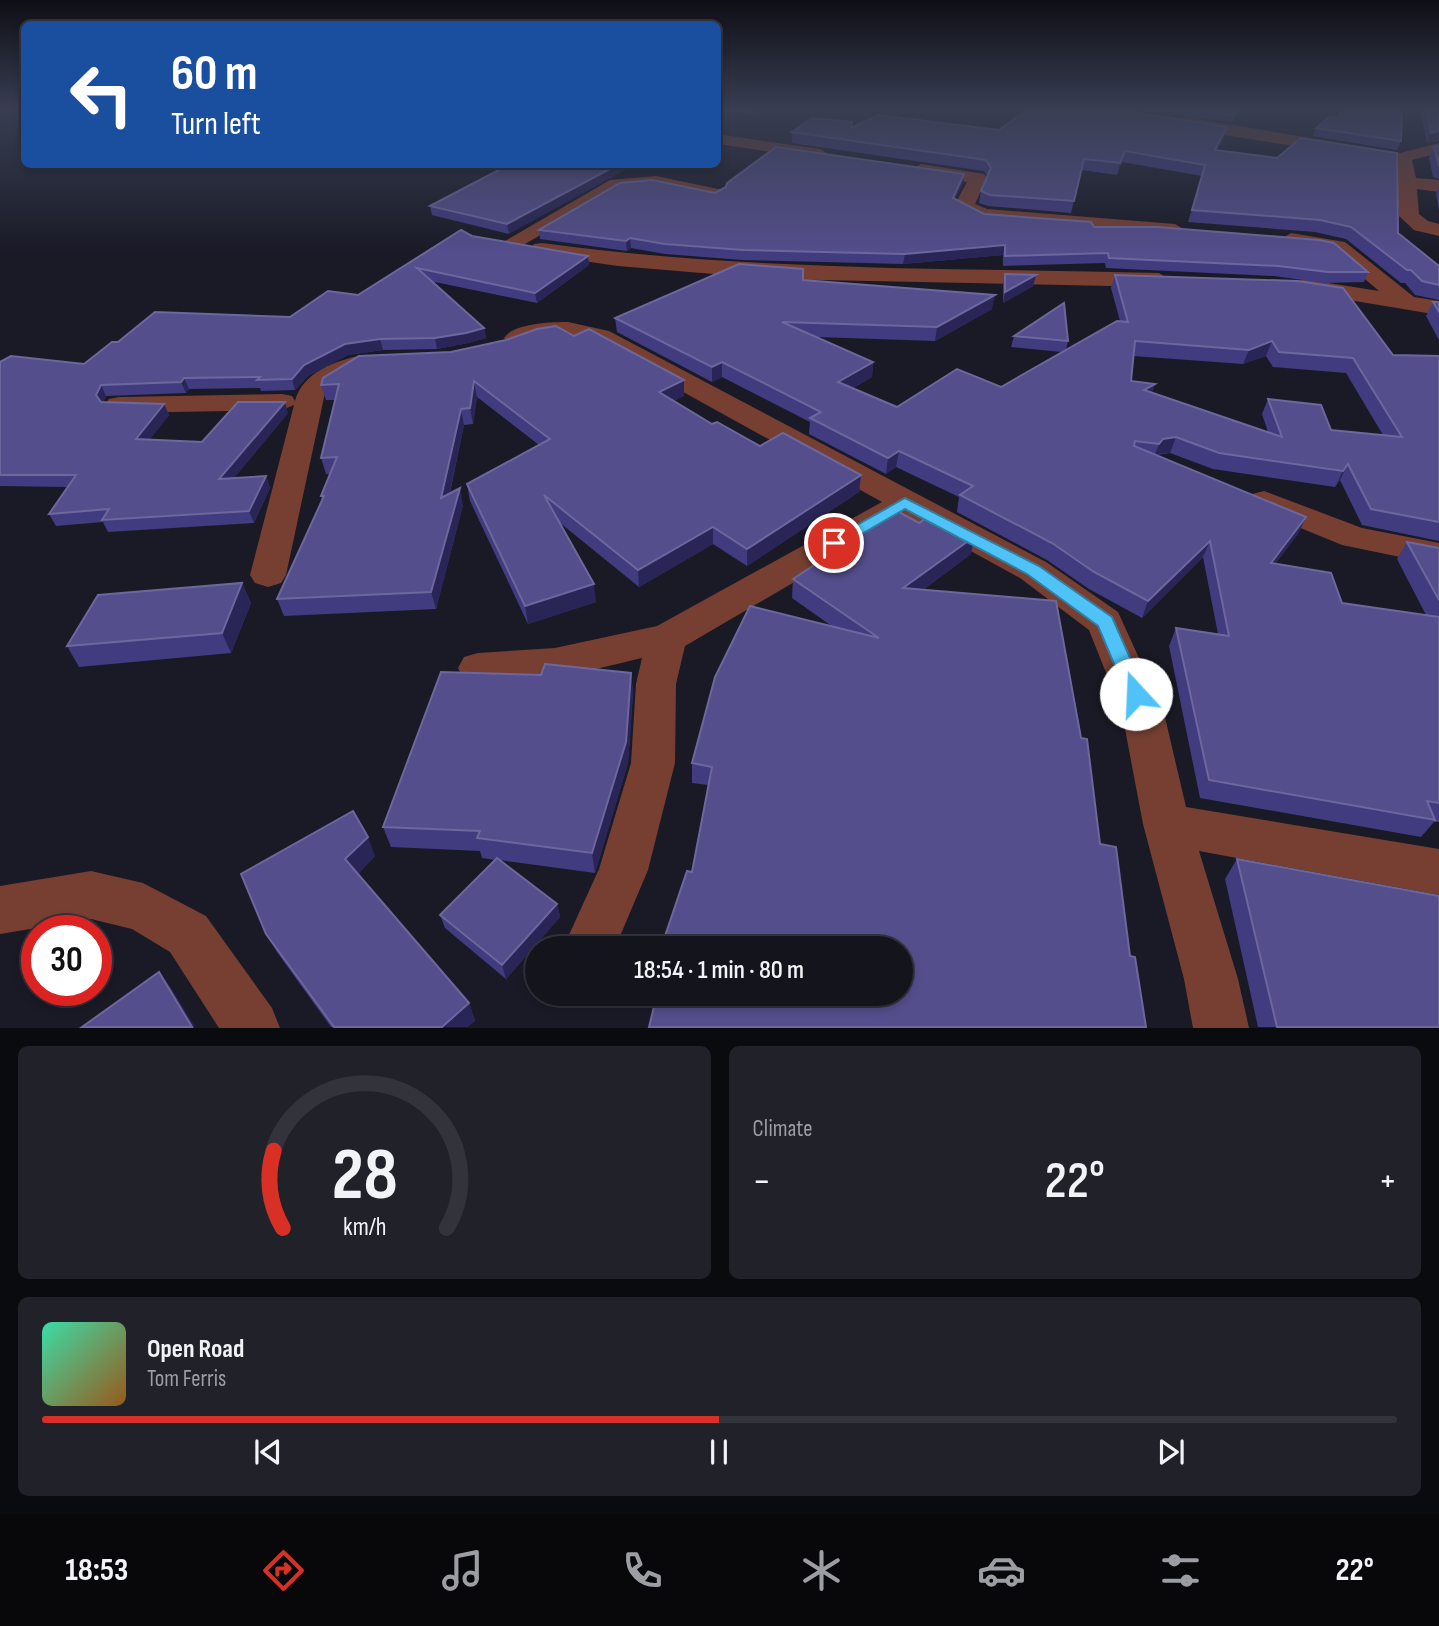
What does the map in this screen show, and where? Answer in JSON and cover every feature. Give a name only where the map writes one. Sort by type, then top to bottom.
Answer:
[{"type":"street","points":[[1403,158],[1408,182],[1409,216],[1421,226],[1439,230]]},
{"type":"street","points":[[904,166],[978,178],[964,206],[983,215],[1195,232]]},
{"type":"street","points":[[511,244],[616,184],[656,181],[716,194]]},
{"type":"street","points":[[1408,182],[1439,186]]},
{"type":"street","points":[[1275,238],[1338,246],[1407,303]]},
{"type":"street","points":[[486,239],[590,257],[839,275],[1005,275],[1183,281]]},
{"type":"street","points":[[1279,284],[1439,309]]},
{"type":"street","points":[[490,346],[552,327],[576,329],[600,336],[1033,570],[1105,622],[1143,713],[1167,824],[1211,979],[1221,1027]]},
{"type":"street","points":[[268,575],[312,389],[344,367],[390,360]]},
{"type":"street","points":[[117,405],[309,401]]},
{"type":"street","points":[[1231,488],[1354,537],[1439,554]]},
{"type":"street","points":[[478,668],[555,663],[667,638],[905,503]]},
{"type":"street","points":[[594,936],[623,870],[653,763],[656,684],[667,638]]},
{"type":"street","points":[[1167,824],[1439,872]]},
{"type":"street","points":[[0,910],[90,895],[143,907],[188,934],[252,1027]]},
{"type":"building","points":[[761,158],[852,158],[964,174],[953,198],[984,214],[1091,222],[1094,227],[1157,227],[1319,240],[1334,243],[1368,272],[1328,272],[1278,266],[1109,258],[1108,253],[1005,256],[1005,245],[905,254],[743,250],[665,244],[630,238],[626,241],[539,230],[620,183],[652,180],[715,193],[726,187],[727,183]]},
{"type":"building","points":[[972,158],[1122,158],[1120,163],[1084,159],[1074,201],[990,195],[981,191],[991,168],[986,160]]},
{"type":"building","points":[[1165,158],[1397,158],[1398,233],[1439,266],[1439,285],[1422,281],[1351,227],[1320,220],[1192,210],[1205,165]]},
{"type":"building","points":[[502,168],[612,168],[507,224],[430,206]]},
{"type":"building","points":[[461,230],[472,236],[588,256],[535,293],[417,268],[484,328],[466,333],[435,338],[380,339],[345,344],[304,365],[292,379],[184,378],[181,382],[101,385],[96,395],[101,402],[164,404],[136,439],[202,442],[238,402],[285,402],[219,479],[266,476],[249,511],[102,520],[109,509],[49,514],[76,475],[0,475],[0,362],[11,356],[84,364],[112,342],[118,342],[155,312],[290,317],[328,291],[358,295]]},
{"type":"building","points":[[739,264],[803,269],[803,280],[995,295],[937,327],[782,322],[873,362],[838,382],[897,407],[957,369],[1001,387],[1117,321],[1128,322],[1115,275],[1298,281],[1343,288],[1393,355],[1439,356],[1439,522],[1371,509],[1348,464],[1343,471],[1219,453],[1176,437],[1163,439],[1159,444],[1135,441],[1134,446],[1306,517],[1271,563],[1331,573],[1342,603],[1439,617],[1439,803],[1427,801],[1435,820],[1209,780],[1176,628],[1229,636],[1210,541],[1148,601],[1094,572],[1052,543],[960,495],[973,486],[899,451],[888,458],[810,418],[821,412],[722,362],[712,367],[615,318]],"holes":[[[1135,341],[1249,350],[1272,341],[1279,352],[1353,358],[1402,437],[1331,430],[1321,405],[1268,399],[1282,437],[1144,390],[1155,384],[1131,381]]]},
{"type":"building","points":[[1005,274],[1036,275],[1005,292]]},
{"type":"building","points":[[1064,303],[1068,341],[1014,336]]},
{"type":"building","points":[[556,326],[574,336],[589,329],[684,380],[659,392],[712,424],[717,422],[760,446],[783,433],[861,475],[747,549],[713,527],[638,570],[544,495],[594,584],[525,606],[467,484],[550,439],[474,381],[470,408],[461,409],[441,498],[460,488],[431,592],[277,599],[324,496],[321,496],[337,457],[321,458],[339,384],[321,385],[323,378],[359,356],[451,352]]},
{"type":"building","points":[[897,511],[919,523],[933,513],[975,536],[903,588],[1056,601],[1081,738],[1087,739],[1100,844],[1116,847],[1130,956],[1135,957],[1146,1027],[649,1027],[654,1006],[913,1006],[913,936],[665,936],[687,871],[692,872],[712,767],[692,763],[715,677],[750,606],[879,638],[793,579]]},
{"type":"building","points":[[1407,542],[1439,548],[1439,600]]},
{"type":"building","points":[[242,583],[222,633],[67,646],[98,595]]},
{"type":"building","points":[[545,664],[631,673],[626,742],[592,853],[477,838],[480,831],[383,827],[441,672],[541,675]]},
{"type":"building","points":[[353,811],[368,837],[345,859],[469,1003],[442,1027],[334,1027],[266,934],[241,874]]},
{"type":"building","points":[[497,858],[557,904],[528,936],[525,936],[525,939],[502,965],[440,915]]},
{"type":"building","points":[[1237,859],[1439,896],[1439,1027],[1277,1027]]},
{"type":"building","points":[[159,972],[192,1027],[82,1027]]},
{"type":"route","points":[[834,543],[905,503],[1033,570],[1105,622],[1122,656],[1136,694]]}]
